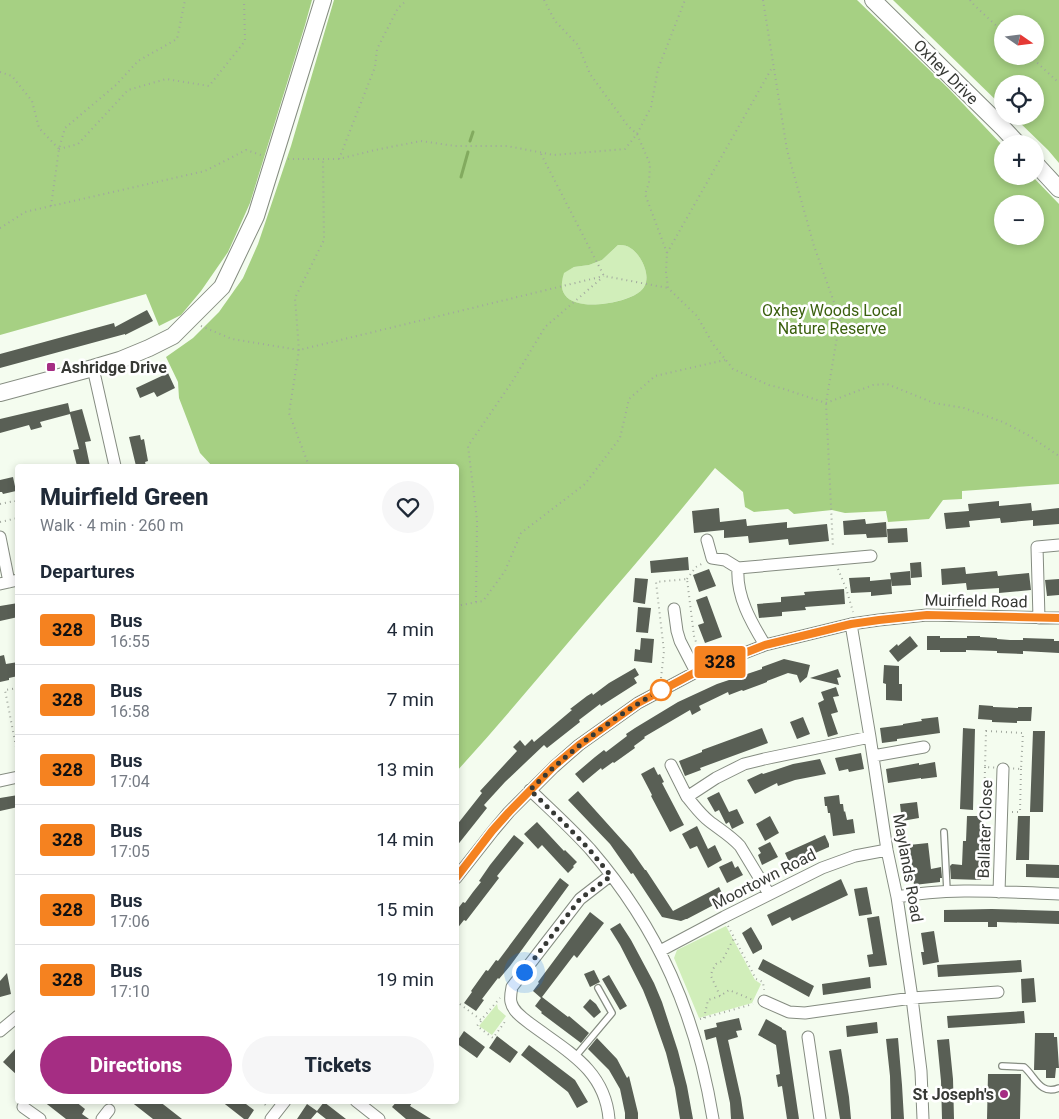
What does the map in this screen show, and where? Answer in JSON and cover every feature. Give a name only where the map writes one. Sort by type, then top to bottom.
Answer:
[{"type":"main road","points":[[0,393],[120,360],[149,348],[173,336],[222,287],[256,216],[323,0]]},
{"type":"main road","name":"Oxhey Drive","points":[[873,0],[1010,135]]},
{"type":"main road","points":[[1044,173],[1059,189]]},
{"type":"street","points":[[93,368],[115,464]]},
{"type":"street","points":[[0,536],[9,582]]},
{"type":"street","points":[[707,540],[712,558],[725,560],[738,568],[871,556]]},
{"type":"street","name":"Muirfield Road","points":[[1039,618],[1037,547],[1059,545]]},
{"type":"street","points":[[738,568],[738,578],[747,612],[765,645]]},
{"type":"street","points":[[674,609],[680,641],[696,672]]},
{"type":"street","name":"Muirfield Road","points":[[459,874],[492,831],[554,766],[579,745],[638,703],[696,672],[765,645],[851,624],[927,615],[1059,618]]},
{"type":"street","name":"Maylands Road","points":[[851,624],[912,998],[921,1071],[923,1119]]},
{"type":"street","points":[[687,797],[716,778],[744,764],[870,737]]},
{"type":"street","points":[[873,756],[924,747]]},
{"type":"street","points":[[671,765],[687,797],[698,811],[734,839],[740,846],[769,894]]},
{"type":"street","name":"Ballater Close","points":[[999,892],[1003,769]]},
{"type":"street","points":[[0,781],[15,778]]},
{"type":"street","points":[[530,790],[589,849],[638,913],[651,934],[677,988],[698,1045],[713,1119]]},
{"type":"street","name":"Moortown Road","points":[[660,951],[822,868],[855,856],[887,850]]},
{"type":"street","points":[[609,1119],[606,1099],[596,1077],[575,1057],[521,1016],[511,1003],[512,987],[580,899],[611,876]]},
{"type":"street","points":[[897,897],[947,891],[1059,894]]},
{"type":"street","points":[[764,1001],[790,1012],[805,1013],[912,998],[998,992]]},
{"type":"street","points":[[0,1031],[15,1018]]},
{"type":"street","points":[[808,1037],[820,1119]]},
{"type":"street","points":[[271,1119],[283,1104]]},
{"type":"street","points":[[360,1104],[379,1119]]},
{"type":"street","points":[[23,1107],[40,1119]]},
{"type":"lane","points":[[944,832],[947,891]]},
{"type":"lane","points":[[575,1057],[612,1013],[598,988]]},
{"type":"lane","points":[[1002,1066],[1024,1067],[1035,1082],[1041,1086],[1048,1090],[1059,1088]]},
{"type":"path","points":[[51,206],[59,149],[65,128],[116,85],[138,61],[177,39],[185,0]]},
{"type":"path","points":[[59,149],[78,144],[128,90],[166,79],[209,86],[245,41],[244,0]]},
{"type":"path","points":[[339,159],[375,67],[377,49],[398,8],[407,0]]},
{"type":"path","points":[[544,0],[555,20],[578,45],[590,74],[628,126],[638,134],[650,164],[649,182],[645,194],[667,253],[666,272],[668,288]]},
{"type":"path","points":[[0,228],[25,212],[205,171],[246,150],[273,158],[339,159],[421,141],[455,146],[507,146],[554,155],[625,148],[638,134],[651,107],[658,69],[685,0]]},
{"type":"path","points":[[763,0],[787,150],[814,246],[840,319],[826,403],[834,559],[846,588],[853,612],[851,624]]},
{"type":"path","points":[[970,0],[994,24]]},
{"type":"path","points":[[1040,65],[1059,83]]},
{"type":"path","points":[[667,253],[773,66]]},
{"type":"path","points":[[0,72],[12,76],[32,101],[39,128],[59,149]]},
{"type":"path","points":[[540,152],[604,276]]},
{"type":"path","points":[[308,464],[289,413],[299,350],[295,298],[324,240],[323,159]]},
{"type":"path","points":[[188,321],[232,339],[299,350],[604,276],[668,288],[697,316],[713,344],[733,369],[769,386],[781,388],[826,403],[873,385],[887,384],[934,403],[964,408],[1003,422],[1028,435],[1059,456]]},
{"type":"path","points":[[476,602],[477,520],[468,446],[512,382],[545,326],[604,276]]},
{"type":"path","points":[[459,605],[483,601],[505,571],[521,533],[586,484],[620,438],[629,399],[655,376],[726,360]]},
{"type":"path","points":[[0,504],[15,501]]},
{"type":"path","points":[[0,522],[15,519]]},
{"type":"path","points":[[687,580],[696,567],[712,558]]},
{"type":"path","points":[[15,688],[5,690],[15,742]]},
{"type":"path","points":[[986,731],[1023,733],[1022,770],[1003,769],[985,767],[986,731]]},
{"type":"path","points":[[724,917],[756,979],[763,982],[764,1001]]},
{"type":"path","points":[[720,996],[712,976],[712,971],[716,964],[722,961],[734,938]]},
{"type":"path","points":[[512,987],[498,999],[477,1026],[493,1038],[514,1009]]},
{"type":"path","points":[[690,1022],[704,1018],[759,1002],[729,990],[720,996],[708,1000],[704,1018]]},
{"type":"path","points":[[459,1003],[481,1020]]},
{"type":"green space","points":[[0,0],[312,0],[250,203],[228,252],[201,291],[181,315],[159,326],[146,294],[0,335]]},
{"type":"green space","name":"Oxhey Woods Local Nature Reserve","points":[[334,0],[857,0],[948,88],[994,137],[994,185],[1041,185],[1059,204],[1059,484],[962,491],[962,499],[943,500],[929,519],[888,522],[886,511],[845,513],[832,510],[794,514],[788,509],[754,512],[745,507],[743,492],[715,468],[459,769],[459,464],[210,464],[200,453],[179,398],[178,382],[166,357],[193,338],[219,312],[243,278],[258,244],[291,146]],"holes":[[[618,245],[625,245],[638,255],[646,272],[645,286],[638,293],[612,303],[601,304],[580,303],[571,300],[565,295],[562,287],[564,273],[574,267],[589,265],[602,260]]]},
{"type":"green space","points":[[893,0],[1059,0],[1059,163],[1044,146],[1044,135],[1033,135],[1022,125],[1044,125],[1044,75],[994,75],[994,98]]},
{"type":"green space","points":[[618,245],[625,245],[631,248],[642,262],[646,272],[646,281],[642,290],[622,300],[600,304],[579,303],[565,295],[562,287],[563,273],[574,267],[589,265],[602,260]]},
{"type":"green space","points":[[726,926],[755,980],[761,984],[752,1003],[699,1018],[674,958],[677,950]]},
{"type":"green space","points":[[497,1004],[498,1009],[506,1016],[492,1035],[479,1026]]},
{"type":"building","points":[[147,310],[153,321],[125,335],[0,368],[0,354],[114,323],[115,327]]},
{"type":"building","points":[[168,373],[175,388],[157,397],[154,392],[140,398],[136,388]]},
{"type":"building","points":[[68,403],[70,412],[82,409],[91,441],[85,442],[90,464],[76,464],[73,450],[79,449],[70,414],[40,422],[42,427],[31,430],[29,425],[0,433],[0,419]]},
{"type":"building","points":[[140,435],[141,440],[144,439],[148,461],[145,462],[146,464],[136,464],[129,437]]},
{"type":"building","points":[[13,477],[15,491],[3,494],[0,492],[0,480]]},
{"type":"building","points":[[999,501],[999,506],[1031,503],[1032,511],[1059,508],[1059,524],[1033,526],[1033,520],[1001,523],[1000,518],[969,521],[970,527],[946,529],[944,513],[969,511],[968,504]]},
{"type":"building","points":[[719,508],[720,522],[746,519],[747,526],[787,522],[787,528],[827,524],[829,541],[789,545],[788,539],[749,543],[748,536],[724,538],[724,530],[694,533],[692,511]]},
{"type":"building","points":[[865,519],[866,524],[886,522],[887,537],[867,538],[866,534],[844,535],[843,521]]},
{"type":"building","points":[[907,528],[908,542],[888,543],[887,529]]},
{"type":"building","points":[[688,557],[689,570],[651,573],[650,561]]},
{"type":"building","points":[[921,562],[922,577],[911,578],[910,563]]},
{"type":"building","points":[[965,567],[966,574],[997,571],[998,576],[1029,573],[1031,590],[999,593],[999,588],[967,590],[966,583],[942,585],[941,569]]},
{"type":"building","points":[[709,569],[716,586],[699,592],[693,575]]},
{"type":"building","points":[[910,571],[911,585],[892,586],[890,573]]},
{"type":"building","points":[[870,577],[870,581],[891,579],[892,594],[871,596],[871,592],[851,593],[849,578]]},
{"type":"building","points":[[635,578],[648,579],[645,604],[633,602]]},
{"type":"building","points":[[1059,579],[1059,595],[1047,596],[1045,580]]},
{"type":"building","points":[[844,589],[845,604],[805,607],[806,610],[782,612],[782,616],[759,618],[757,604],[781,602],[781,597],[805,595],[804,592]]},
{"type":"building","points":[[707,596],[722,637],[705,643],[698,625],[704,623],[696,600]]},
{"type":"building","points":[[15,604],[15,618],[0,621],[0,606]]},
{"type":"building","points":[[638,607],[651,608],[648,633],[636,632]]},
{"type":"building","points":[[910,636],[918,646],[898,662],[889,651]]},
{"type":"building","points":[[927,636],[967,638],[967,636],[980,636],[1010,640],[1023,640],[1023,638],[1054,639],[1054,641],[1059,641],[1059,653],[1023,651],[1023,654],[966,650],[966,652],[940,652],[940,650],[927,650]]},
{"type":"building","points":[[641,638],[654,639],[652,663],[634,661],[635,649],[640,650]]},
{"type":"building","points":[[4,655],[6,664],[15,662],[15,677],[0,682],[0,656]]},
{"type":"building","points":[[784,659],[810,665],[807,677],[800,683],[797,675],[788,673],[743,691],[729,695],[728,692],[699,706],[701,710],[692,715],[690,710],[644,737],[634,746],[635,748],[614,763],[602,770],[601,768],[583,783],[575,774],[604,750],[606,752],[627,736],[626,734],[678,702],[717,684],[762,669],[762,667]]},
{"type":"building","points":[[884,665],[899,666],[899,684],[902,684],[902,701],[886,700],[886,684],[883,683]]},
{"type":"building","points":[[635,668],[639,675],[634,678],[637,683],[601,706],[600,704],[547,748],[544,745],[484,805],[487,808],[459,843],[459,822],[482,793],[480,791],[517,751],[513,747],[520,740],[525,746],[532,739],[534,742],[572,710],[570,709]]},
{"type":"building","points":[[838,669],[841,677],[837,678],[839,685],[810,678]]},
{"type":"building","points":[[836,687],[839,696],[833,697],[838,712],[831,714],[838,734],[828,737],[818,703],[824,700],[821,692]]},
{"type":"building","points":[[979,705],[1018,708],[1032,707],[1031,721],[1017,721],[1017,723],[992,722],[992,720],[978,719]]},
{"type":"building","points":[[803,717],[810,734],[797,739],[790,722]]},
{"type":"building","points":[[938,717],[940,733],[882,743],[880,728]]},
{"type":"building","points":[[762,728],[768,743],[700,768],[701,770],[685,776],[679,761],[702,752],[702,750]]},
{"type":"building","points":[[963,728],[975,729],[973,810],[960,809]]},
{"type":"building","points":[[1033,731],[1045,731],[1043,812],[1030,812]]},
{"type":"building","points":[[861,753],[864,769],[849,772],[848,769],[839,771],[835,758]]},
{"type":"building","points":[[820,759],[826,774],[795,780],[778,786],[777,783],[755,794],[747,780],[762,773],[793,764]]},
{"type":"building","points":[[935,762],[937,777],[888,783],[886,769]]},
{"type":"building","points":[[654,767],[658,775],[660,774],[664,782],[662,783],[684,825],[670,832],[641,774]]},
{"type":"building","points":[[578,791],[631,850],[673,911],[719,887],[725,899],[681,921],[662,917],[633,873],[631,874],[610,844],[568,800]]},
{"type":"building","points":[[719,792],[729,812],[737,809],[744,823],[732,829],[729,822],[726,824],[719,810],[715,812],[707,798]]},
{"type":"building","points":[[839,795],[840,804],[843,804],[847,820],[853,819],[855,833],[833,836],[830,813],[828,813],[827,806],[825,806],[824,797]]},
{"type":"building","points":[[15,796],[15,808],[0,811],[0,798]]},
{"type":"building","points":[[917,802],[919,818],[902,821],[900,804]]},
{"type":"building","points":[[770,816],[779,833],[765,841],[756,824]]},
{"type":"building","points":[[967,816],[982,816],[981,880],[951,879],[950,866],[952,864],[962,865],[963,841],[966,841]]},
{"type":"building","points":[[1018,816],[1030,816],[1029,860],[1016,860]]},
{"type":"building","points":[[537,822],[577,862],[568,873],[542,845],[538,849],[524,834]]},
{"type":"building","points":[[697,826],[708,849],[715,845],[722,860],[708,868],[697,846],[690,849],[682,834]]},
{"type":"building","points":[[514,835],[524,843],[497,876],[499,878],[466,921],[464,920],[459,926],[459,907],[463,902],[465,903],[481,882],[479,881]]},
{"type":"building","points":[[825,835],[829,847],[790,864],[785,853]]},
{"type":"building","points":[[770,842],[778,857],[762,865],[758,855],[761,853],[758,848]]},
{"type":"building","points":[[928,843],[931,869],[941,867],[942,878],[940,878],[940,882],[914,885],[909,845]]},
{"type":"building","points":[[732,861],[735,868],[738,866],[743,875],[727,883],[719,867]]},
{"type":"building","points":[[1026,864],[1059,865],[1059,878],[1026,877]]},
{"type":"building","points":[[560,878],[569,885],[510,966],[482,999],[484,1000],[476,1011],[464,1003],[486,970],[488,971],[496,960],[498,961]]},
{"type":"building","points":[[841,879],[848,895],[792,921],[790,917],[772,926],[767,915]]},
{"type":"building","points":[[867,887],[872,914],[859,916],[854,889]]},
{"type":"building","points":[[944,910],[1059,911],[1059,924],[997,922],[997,927],[988,927],[988,922],[944,922]]},
{"type":"building","points":[[590,912],[604,923],[577,958],[574,955],[542,997],[589,1033],[581,1043],[541,1013],[535,1006],[541,998],[533,991]]},
{"type":"building","points":[[879,916],[887,965],[869,967],[867,955],[873,954],[867,918]]},
{"type":"building","points":[[620,923],[654,983],[662,1002],[678,1051],[693,1119],[680,1119],[675,1088],[666,1053],[651,1010],[643,990],[610,929]]},
{"type":"building","points":[[751,927],[762,946],[762,949],[753,954],[742,933]]},
{"type":"building","points":[[934,931],[939,962],[923,965],[921,952],[924,952],[921,933]]},
{"type":"building","points":[[763,959],[814,986],[809,997],[758,969]]},
{"type":"building","points":[[1021,960],[1022,972],[938,977],[937,965]]},
{"type":"building","points":[[594,970],[600,982],[590,987],[584,974]]},
{"type":"building","points":[[7,973],[11,994],[0,997],[0,981]]},
{"type":"building","points":[[609,975],[627,1006],[620,1010],[602,979]]},
{"type":"building","points":[[870,977],[871,988],[823,995],[822,984]]},
{"type":"building","points":[[1034,978],[1036,1002],[1022,1003],[1021,979]]},
{"type":"building","points":[[590,999],[601,1012],[594,1018],[583,1007]]},
{"type":"building","points":[[1024,1011],[1025,1023],[948,1028],[947,1016]]},
{"type":"building","points":[[739,1018],[742,1030],[736,1031],[738,1037],[728,1040],[744,1119],[731,1119],[730,1103],[716,1037],[706,1040],[704,1030],[717,1027],[716,1023]]},
{"type":"building","points":[[766,1019],[786,1031],[799,1119],[787,1119],[782,1086],[778,1087],[776,1075],[780,1074],[776,1045],[758,1035]]},
{"type":"building","points":[[877,1022],[878,1033],[847,1037],[846,1026]]},
{"type":"building","points":[[464,1031],[485,1047],[477,1058],[459,1045],[459,1038]]},
{"type":"building","points":[[1035,1033],[1054,1033],[1054,1037],[1057,1037],[1059,1068],[1056,1068],[1055,1078],[1046,1078],[1046,1070],[1034,1070]]},
{"type":"building","points":[[497,1036],[518,1052],[510,1063],[489,1048]]},
{"type":"building","points":[[597,1038],[617,1059],[627,1078],[629,1076],[638,1119],[625,1119],[620,1089],[609,1070],[588,1049]]},
{"type":"building","points":[[898,1038],[904,1119],[891,1119],[890,1076],[886,1039]]},
{"type":"building","points":[[949,1039],[954,1119],[942,1119],[937,1040]]},
{"type":"building","points":[[529,1045],[575,1080],[588,1102],[577,1108],[568,1092],[521,1055]]},
{"type":"building","points":[[15,1049],[15,1073],[3,1062]]},
{"type":"building","points":[[841,1049],[851,1119],[840,1119],[829,1051]]},
{"type":"building","name":"St Joseph's","points":[[988,1074],[1021,1074],[1020,1119],[987,1119]]},
{"type":"building","points":[[47,1104],[79,1104],[85,1109],[82,1114],[89,1119],[66,1119]]},
{"type":"building","points":[[134,1104],[163,1104],[182,1119],[153,1119]]},
{"type":"building","points":[[225,1104],[246,1104],[254,1110],[248,1119],[244,1119]]},
{"type":"building","points":[[307,1104],[317,1111],[322,1104],[327,1104],[346,1119],[326,1119],[317,1112],[311,1119],[297,1119]]},
{"type":"building","points":[[394,1104],[411,1104],[410,1106],[431,1119],[406,1119],[392,1107]]},
{"type":"waterway","points":[[470,141],[473,132]]},
{"type":"waterway","points":[[461,177],[468,152]]},
{"type":"bus line","name":"328","points":[[459,874],[492,831],[554,766],[579,745],[638,703],[696,672],[765,645],[851,624],[927,615],[1059,618]]},
{"type":"place","name":"Ashridge Drive","points":[[51,367]]},
{"type":"place","name":"St Joseph's","points":[[1004,1094]]},
{"type":"route","points":[[524,972],[580,899],[611,876],[589,849],[530,790],[579,745],[638,703],[661,690]]}]
